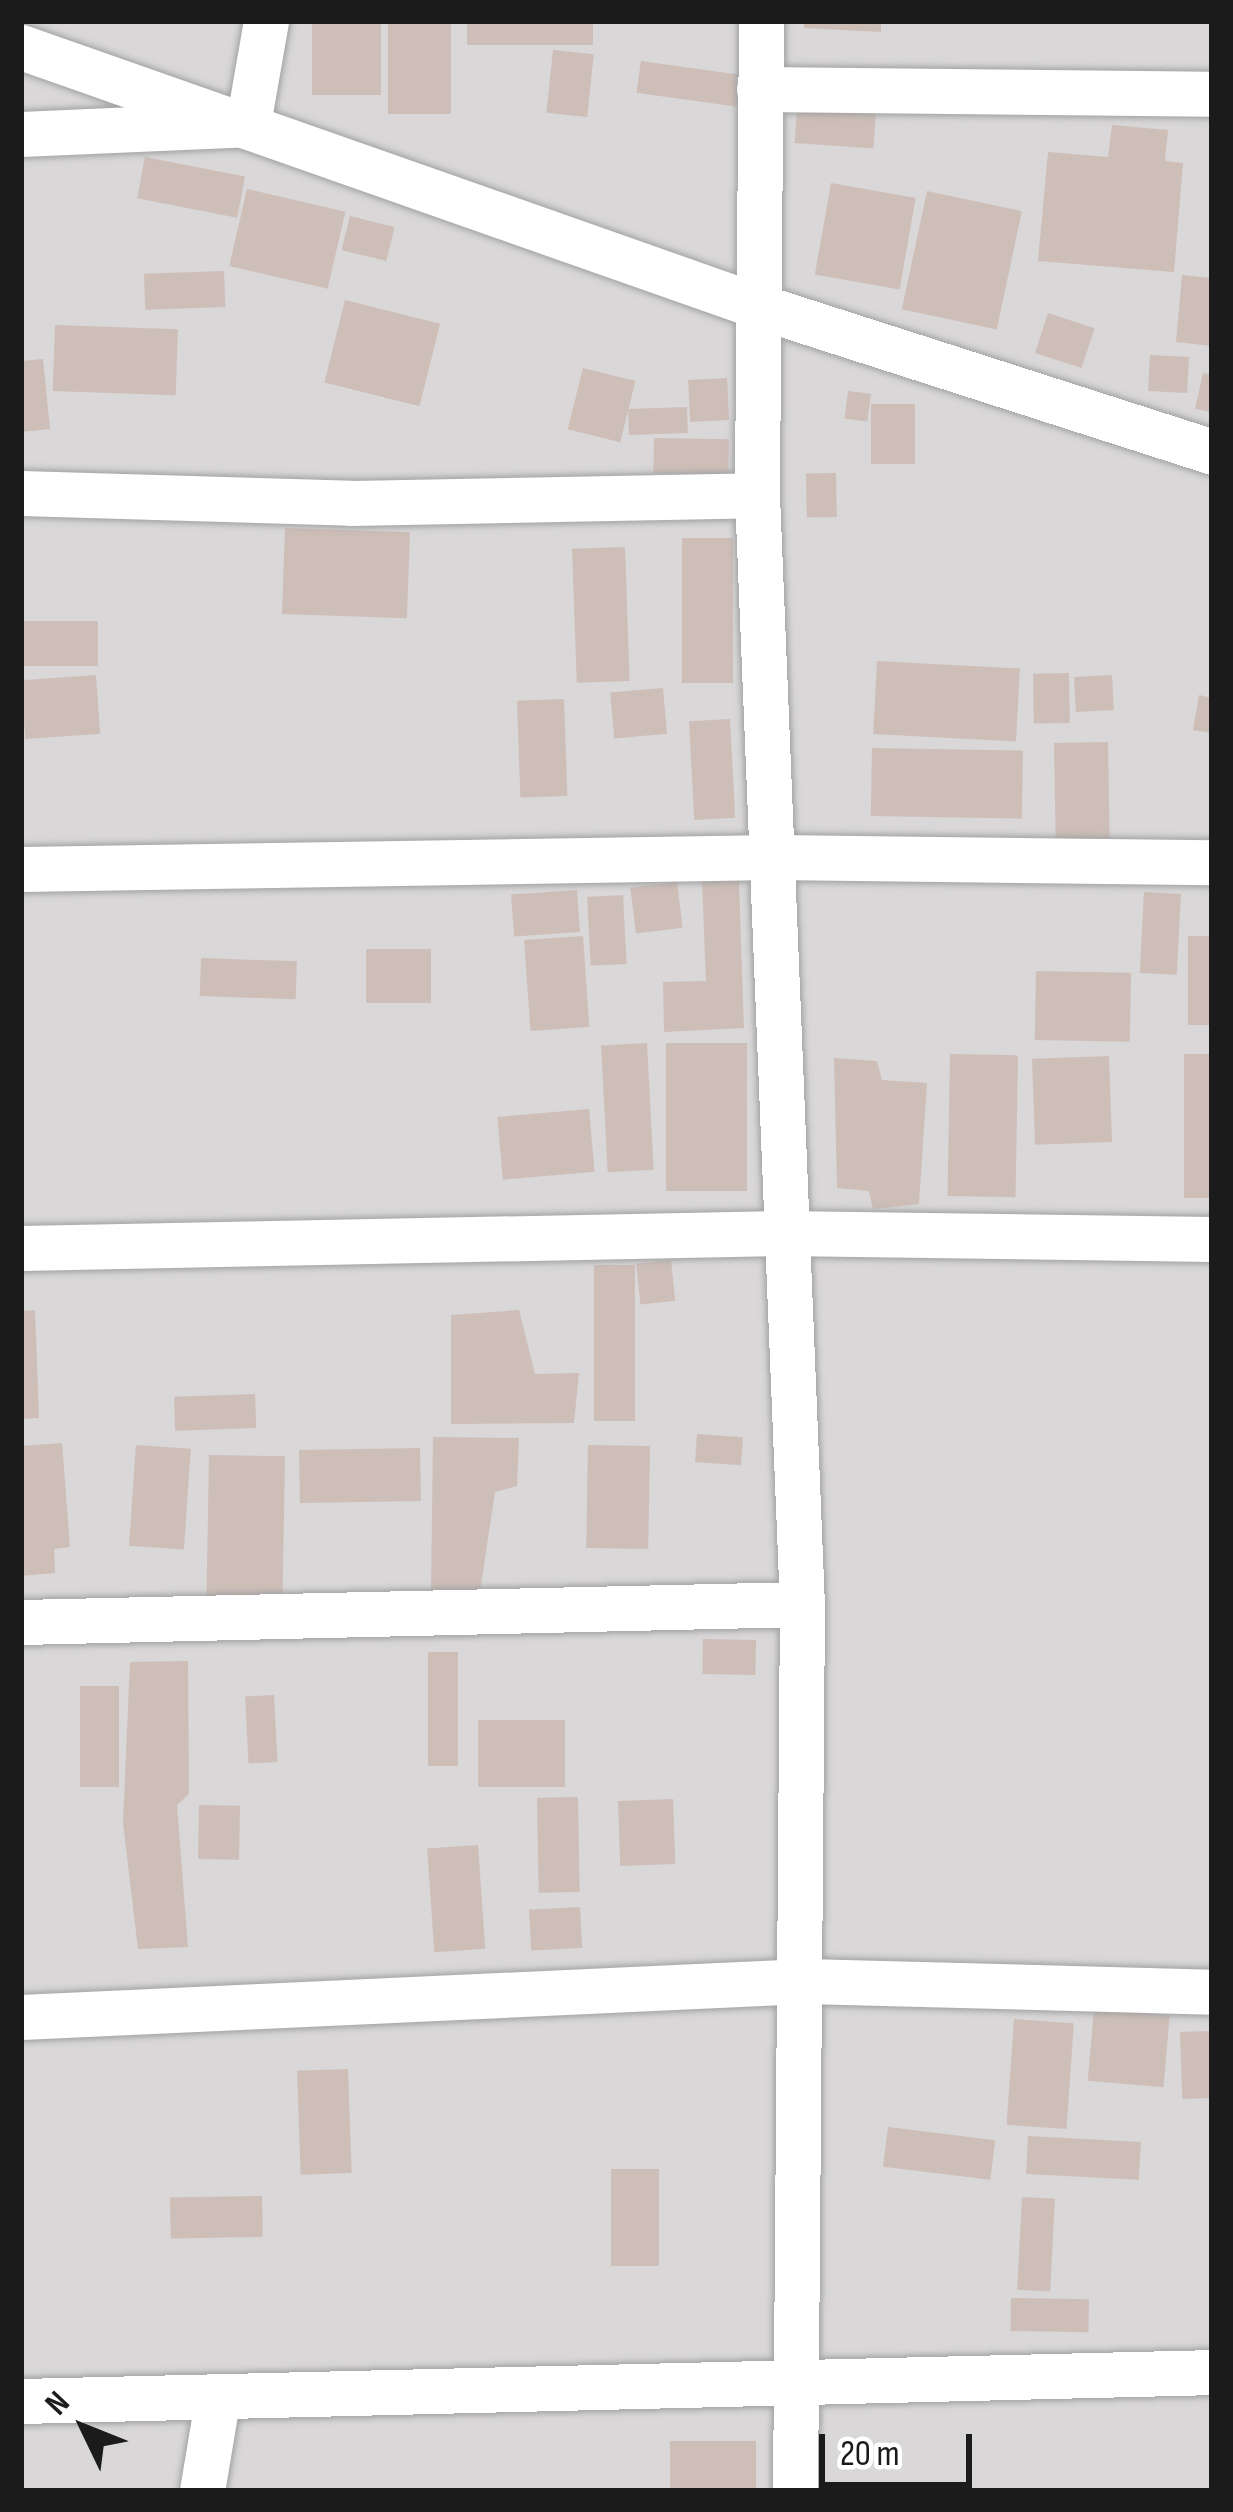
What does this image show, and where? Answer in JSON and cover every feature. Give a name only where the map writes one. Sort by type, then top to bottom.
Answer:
[{"type":"street","points":[[248,124],[266,21]]},
{"type":"street","points":[[761,21],[755,305],[757,495],[774,857],[782,1233],[802,1604],[805,1981],[795,2491]]},
{"type":"street","points":[[21,47],[755,305],[1212,452]]},
{"type":"street","points":[[760,89],[1212,94]]},
{"type":"street","points":[[21,134],[248,124]]},
{"type":"street","points":[[21,493],[351,503],[757,495]]},
{"type":"street","points":[[21,869],[774,857],[1212,862]]},
{"type":"street","points":[[21,1248],[782,1233],[1212,1239]]},
{"type":"street","points":[[21,1622],[802,1604]]},
{"type":"street","points":[[21,2017],[805,1981],[1212,1992]]},
{"type":"street","points":[[21,2401],[217,2401],[1212,2372]]},
{"type":"street","points":[[202,2491],[217,2401]]},
{"type":"shaded area","points":[[21,21],[1212,21],[1212,2491],[21,2491]]},
{"type":"building","points":[[312,21],[381,21],[381,95],[312,95]]},
{"type":"building","points":[[388,21],[451,21],[451,114],[388,114]]},
{"type":"building","points":[[467,21],[593,21],[593,45],[467,45]]},
{"type":"building","points":[[804,21],[881,21],[881,32],[804,28]]},
{"type":"building","points":[[553,50],[594,54],[587,117],[546,113]]},
{"type":"building","points":[[641,61],[745,76],[741,107],[637,93]]},
{"type":"building","points":[[797,108],[876,114],[873,148],[795,143]]},
{"type":"building","points":[[1112,125],[1168,130],[1165,161],[1183,163],[1174,272],[1038,261],[1048,152],[1108,157]]},
{"type":"building","points":[[145,157],[245,176],[237,218],[137,198]]},
{"type":"building","points":[[831,183],[916,198],[900,290],[815,275]]},
{"type":"building","points":[[247,189],[345,212],[328,289],[229,266]]},
{"type":"building","points":[[927,191],[1022,211],[997,330],[902,309]]},
{"type":"building","points":[[350,216],[395,227],[386,261],[342,250]]},
{"type":"building","points":[[224,271],[225,307],[145,310],[144,274]]},
{"type":"building","points":[[1182,275],[1212,278],[1212,346],[1176,342]]},
{"type":"building","points":[[345,300],[440,324],[420,406],[324,382]]},
{"type":"building","points":[[1048,313],[1095,328],[1082,368],[1035,353]]},
{"type":"building","points":[[55,325],[178,329],[176,395],[53,391]]},
{"type":"building","points":[[1150,355],[1189,357],[1187,393],[1148,391]]},
{"type":"building","points":[[43,359],[50,429],[21,432],[21,361]]},
{"type":"building","points":[[583,368],[635,381],[620,442],[568,429]]},
{"type":"building","points":[[1203,373],[1212,375],[1212,412],[1195,409]]},
{"type":"building","points":[[727,378],[729,420],[690,422],[688,380]]},
{"type":"building","points":[[848,391],[871,394],[867,422],[845,419]]},
{"type":"building","points":[[871,404],[915,404],[915,464],[871,464]]},
{"type":"building","points":[[687,407],[688,433],[629,435],[628,409]]},
{"type":"building","points":[[654,438],[729,439],[728,474],[653,473]]},
{"type":"building","points":[[836,473],[837,517],[807,518],[806,474]]},
{"type":"building","points":[[285,528],[410,532],[407,618],[282,614]]},
{"type":"building","points":[[682,538],[733,538],[733,683],[682,683]]},
{"type":"building","points":[[625,547],[630,681],[577,683],[572,549]]},
{"type":"building","points":[[21,621],[98,621],[98,666],[21,666]]},
{"type":"building","points":[[877,661],[1020,668],[1016,741],[873,734]]},
{"type":"building","points":[[1069,673],[1070,723],[1034,724],[1033,674]]},
{"type":"building","points":[[96,675],[100,734],[25,739],[21,680]]},
{"type":"building","points":[[1112,675],[1114,710],[1076,712],[1074,677]]},
{"type":"building","points":[[663,688],[667,734],[614,738],[610,693]]},
{"type":"building","points":[[1199,695],[1212,698],[1212,733],[1193,730]]},
{"type":"building","points":[[564,699],[567,796],[520,798],[517,701]]},
{"type":"building","points":[[730,719],[735,818],[694,820],[689,721]]},
{"type":"building","points":[[1108,742],[1110,843],[1056,844],[1054,743]]},
{"type":"building","points":[[872,748],[1023,751],[1022,819],[871,816]]},
{"type":"building","points":[[739,881],[744,1028],[664,1032],[663,982],[706,981],[702,882]]},
{"type":"building","points":[[677,882],[683,928],[636,933],[630,888]]},
{"type":"building","points":[[577,890],[580,932],[514,937],[511,895]]},
{"type":"building","points":[[1144,892],[1181,894],[1177,975],[1140,973]]},
{"type":"building","points":[[623,895],[627,964],[591,966],[587,897]]},
{"type":"building","points":[[583,936],[589,1027],[530,1031],[524,940]]},
{"type":"building","points":[[1188,936],[1212,936],[1212,1025],[1188,1025]]},
{"type":"building","points":[[366,949],[431,949],[431,1003],[366,1003]]},
{"type":"building","points":[[201,958],[297,961],[296,999],[200,996]]},
{"type":"building","points":[[1036,971],[1131,973],[1130,1042],[1035,1040]]},
{"type":"building","points":[[647,1043],[654,1170],[608,1172],[601,1045]]},
{"type":"building","points":[[666,1043],[747,1043],[747,1191],[666,1191]]},
{"type":"building","points":[[950,1054],[1018,1055],[1016,1197],[948,1196]]},
{"type":"building","points":[[1184,1054],[1212,1054],[1212,1198],[1184,1198]]},
{"type":"building","points":[[1109,1056],[1112,1142],[1035,1145],[1032,1059]]},
{"type":"building","points":[[834,1058],[877,1061],[882,1080],[927,1083],[919,1204],[873,1209],[869,1191],[837,1188]]},
{"type":"building","points":[[589,1109],[594,1172],[503,1180],[497,1117]]},
{"type":"building","points":[[671,1260],[675,1301],[640,1304],[636,1264]]},
{"type":"building","points":[[594,1265],[635,1265],[635,1421],[594,1421]]},
{"type":"building","points":[[35,1310],[39,1418],[21,1419],[21,1311]]},
{"type":"building","points":[[519,1310],[535,1374],[579,1373],[574,1423],[451,1424],[451,1315]]},
{"type":"building","points":[[255,1394],[256,1428],[175,1431],[174,1397]]},
{"type":"building","points":[[697,1434],[743,1437],[741,1465],[695,1462]]},
{"type":"building","points":[[433,1437],[519,1438],[517,1486],[495,1492],[479,1598],[431,1592]]},
{"type":"building","points":[[62,1443],[70,1547],[54,1549],[55,1573],[21,1576],[21,1446]]},
{"type":"building","points":[[136,1445],[191,1449],[184,1550],[129,1546]]},
{"type":"building","points":[[588,1445],[650,1446],[648,1549],[586,1548]]},
{"type":"building","points":[[420,1448],[421,1501],[300,1503],[299,1450]]},
{"type":"building","points":[[209,1455],[285,1456],[282,1600],[206,1599]]},
{"type":"building","points":[[703,1639],[756,1640],[755,1675],[702,1674]]},
{"type":"building","points":[[428,1652],[458,1652],[458,1766],[428,1766]]},
{"type":"building","points":[[188,1661],[189,1794],[177,1805],[188,1947],[138,1949],[123,1823],[130,1662]]},
{"type":"building","points":[[80,1686],[119,1686],[119,1787],[80,1787]]},
{"type":"building","points":[[274,1695],[278,1762],[249,1763],[245,1697]]},
{"type":"building","points":[[478,1720],[565,1720],[565,1787],[478,1787]]},
{"type":"building","points":[[578,1797],[580,1892],[539,1893],[537,1798]]},
{"type":"building","points":[[673,1799],[675,1864],[620,1866],[618,1801]]},
{"type":"building","points":[[199,1805],[240,1806],[239,1860],[198,1859]]},
{"type":"building","points":[[478,1845],[485,1949],[434,1952],[427,1849]]},
{"type":"building","points":[[580,1907],[582,1948],[531,1951],[529,1910]]},
{"type":"building","points":[[1094,2009],[1170,2016],[1163,2087],[1088,2081]]},
{"type":"building","points":[[1014,2019],[1074,2023],[1066,2129],[1007,2125]]},
{"type":"building","points":[[1210,2031],[1212,2098],[1182,2099],[1180,2032]]},
{"type":"building","points":[[348,2069],[352,2173],[301,2175],[297,2071]]},
{"type":"building","points":[[888,2127],[995,2140],[990,2180],[883,2167]]},
{"type":"building","points":[[1028,2136],[1141,2142],[1139,2180],[1026,2174]]},
{"type":"building","points":[[611,2169],[659,2169],[659,2266],[611,2266]]},
{"type":"building","points":[[262,2196],[263,2237],[171,2239],[170,2198]]},
{"type":"building","points":[[1022,2197],[1055,2199],[1050,2292],[1017,2290]]},
{"type":"building","points":[[1011,2298],[1089,2299],[1088,2332],[1010,2331]]},
{"type":"building","points":[[670,2441],[756,2441],[756,2491],[670,2491]]}]
